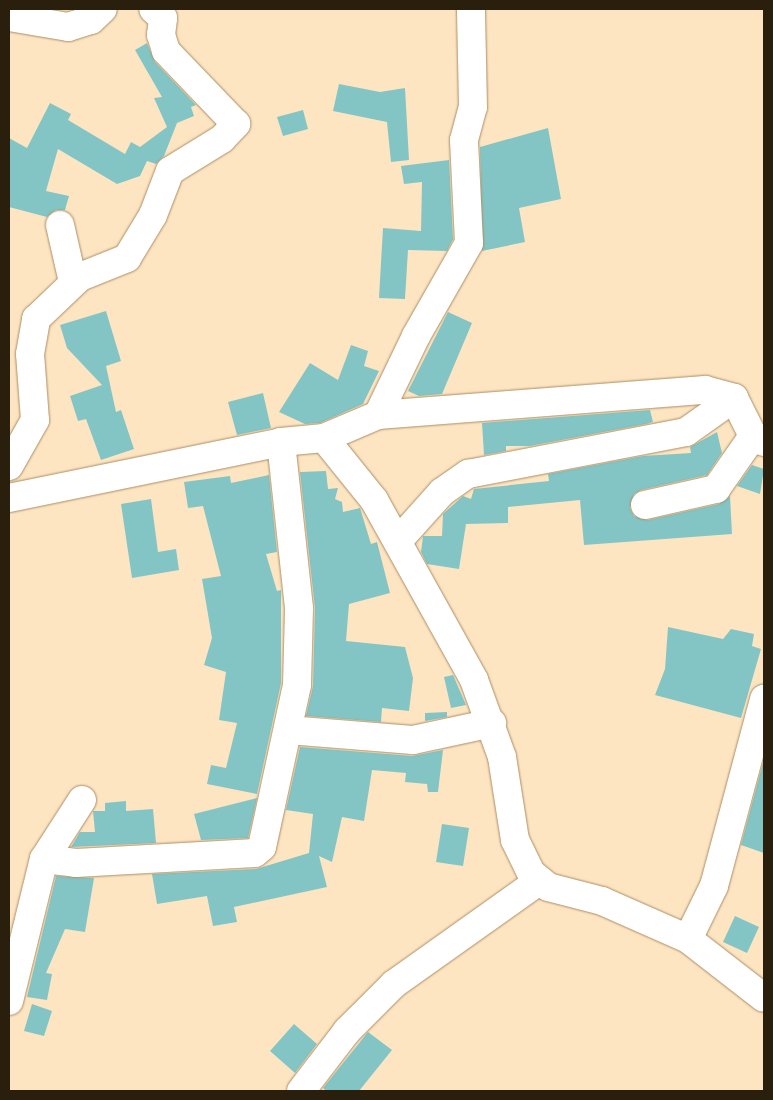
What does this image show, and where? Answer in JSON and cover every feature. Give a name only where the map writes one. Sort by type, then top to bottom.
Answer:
[{"type":"street","points":[[9,17],[68,27],[91,20],[103,9]]},
{"type":"street","points":[[9,466],[35,420],[31,328],[73,282],[127,258],[153,215],[170,171],[222,139],[236,124],[166,51],[163,18],[153,9]]},
{"type":"street","points":[[378,415],[416,336],[469,243],[464,140],[473,107],[471,9]]},
{"type":"street","points":[[60,225],[73,282]]},
{"type":"street","points":[[9,498],[281,442],[324,438],[378,415],[622,393],[704,390],[734,398],[759,439],[716,489],[645,505]]},
{"type":"street","points":[[398,541],[442,492],[468,474],[686,432],[734,398]]},
{"type":"street","points":[[324,438],[350,466],[398,541],[474,680],[492,722],[515,840],[526,866],[539,880],[616,906],[688,939],[764,998]]},
{"type":"street","points":[[44,859],[76,863],[259,851],[297,685],[299,608],[281,442]]},
{"type":"street","points":[[688,939],[714,886],[764,699]]},
{"type":"street","points":[[288,730],[413,740],[492,722]]},
{"type":"street","points":[[9,1002],[44,859],[82,800]]},
{"type":"street","points":[[301,1091],[346,1031],[394,984],[539,880]]},
{"type":"building","points":[[147,43],[155,62],[196,105],[191,107],[194,116],[177,123],[164,156],[156,164],[147,161],[140,176],[117,184],[58,149],[46,191],[69,196],[65,210],[56,210],[47,217],[9,207],[9,138],[27,148],[50,103],[71,114],[68,120],[125,154],[131,142],[140,147],[167,127],[154,98],[162,97],[135,50]]},
{"type":"building","points":[[339,84],[380,92],[405,88],[409,160],[391,162],[387,122],[333,111]]},
{"type":"building","points":[[303,110],[308,129],[283,136],[277,117]]},
{"type":"building","points":[[548,128],[561,199],[519,208],[525,242],[482,251],[480,147]]},
{"type":"building","points":[[449,160],[453,239],[447,251],[408,250],[405,299],[379,298],[383,228],[421,231],[422,182],[404,184],[401,166]]},
{"type":"building","points":[[106,311],[121,361],[106,366],[116,412],[121,410],[134,449],[101,460],[86,419],[78,421],[70,396],[102,385],[67,348],[60,325]]},
{"type":"building","points":[[448,312],[472,323],[442,394],[419,396],[408,391]]},
{"type":"building","points":[[351,345],[368,351],[364,366],[379,371],[363,404],[320,423],[305,424],[279,412],[310,363],[338,380]]},
{"type":"building","points":[[263,393],[271,428],[237,435],[228,402]]},
{"type":"building","points":[[650,410],[653,422],[646,424],[530,446],[506,446],[506,451],[484,455],[482,423]]},
{"type":"building","points":[[717,432],[722,453],[707,475],[641,490],[634,494],[630,508],[634,516],[648,520],[719,504],[730,496],[732,534],[584,545],[580,500],[508,507],[508,523],[466,524],[459,569],[427,564],[421,552],[423,536],[442,536],[443,514],[463,496],[471,499],[474,489],[549,481],[548,474],[643,456],[691,453],[690,447]]},
{"type":"building","points":[[752,465],[764,469],[760,494],[737,486]]},
{"type":"building","points":[[326,471],[328,489],[338,488],[335,499],[342,502],[343,512],[360,508],[371,544],[377,542],[390,593],[349,604],[346,641],[405,647],[413,678],[409,711],[382,708],[381,722],[306,716],[313,686],[315,608],[300,472]]},
{"type":"building","points":[[269,475],[277,552],[266,554],[277,591],[281,590],[281,683],[257,794],[207,784],[211,765],[226,768],[237,723],[219,720],[226,672],[204,665],[212,638],[202,579],[221,576],[203,506],[188,508],[184,482],[230,476],[231,483]]},
{"type":"building","points":[[151,499],[158,552],[176,549],[179,570],[132,578],[121,504]]},
{"type":"building","points":[[668,627],[723,639],[731,629],[754,634],[752,646],[761,649],[741,718],[655,695],[665,669]]},
{"type":"building","points":[[453,675],[466,705],[451,708],[444,677]]},
{"type":"building","points":[[447,712],[447,717],[425,721],[425,713]]},
{"type":"building","points":[[300,747],[412,756],[443,750],[438,792],[428,792],[427,784],[405,782],[406,773],[372,770],[364,821],[342,817],[332,862],[319,856],[327,887],[234,907],[237,922],[213,926],[207,896],[157,904],[152,874],[256,869],[309,853],[313,814],[286,810]]},
{"type":"building","points":[[764,759],[764,853],[741,845]]},
{"type":"building","points":[[257,798],[248,838],[201,840],[194,814]]},
{"type":"building","points":[[126,801],[126,811],[153,809],[156,843],[71,847],[80,832],[95,832],[93,811],[105,811],[105,803]]},
{"type":"building","points":[[442,824],[469,828],[463,866],[436,862]]},
{"type":"building","points":[[56,876],[94,878],[85,932],[65,929],[46,973],[52,974],[47,1000],[27,997]]},
{"type":"building","points":[[735,916],[759,927],[747,953],[723,942]]},
{"type":"building","points":[[32,1004],[52,1011],[44,1036],[24,1031]]},
{"type":"building","points":[[294,1024],[317,1044],[295,1073],[270,1051]]},
{"type":"building","points":[[368,1032],[392,1050],[359,1091],[326,1091],[323,1088]]}]
